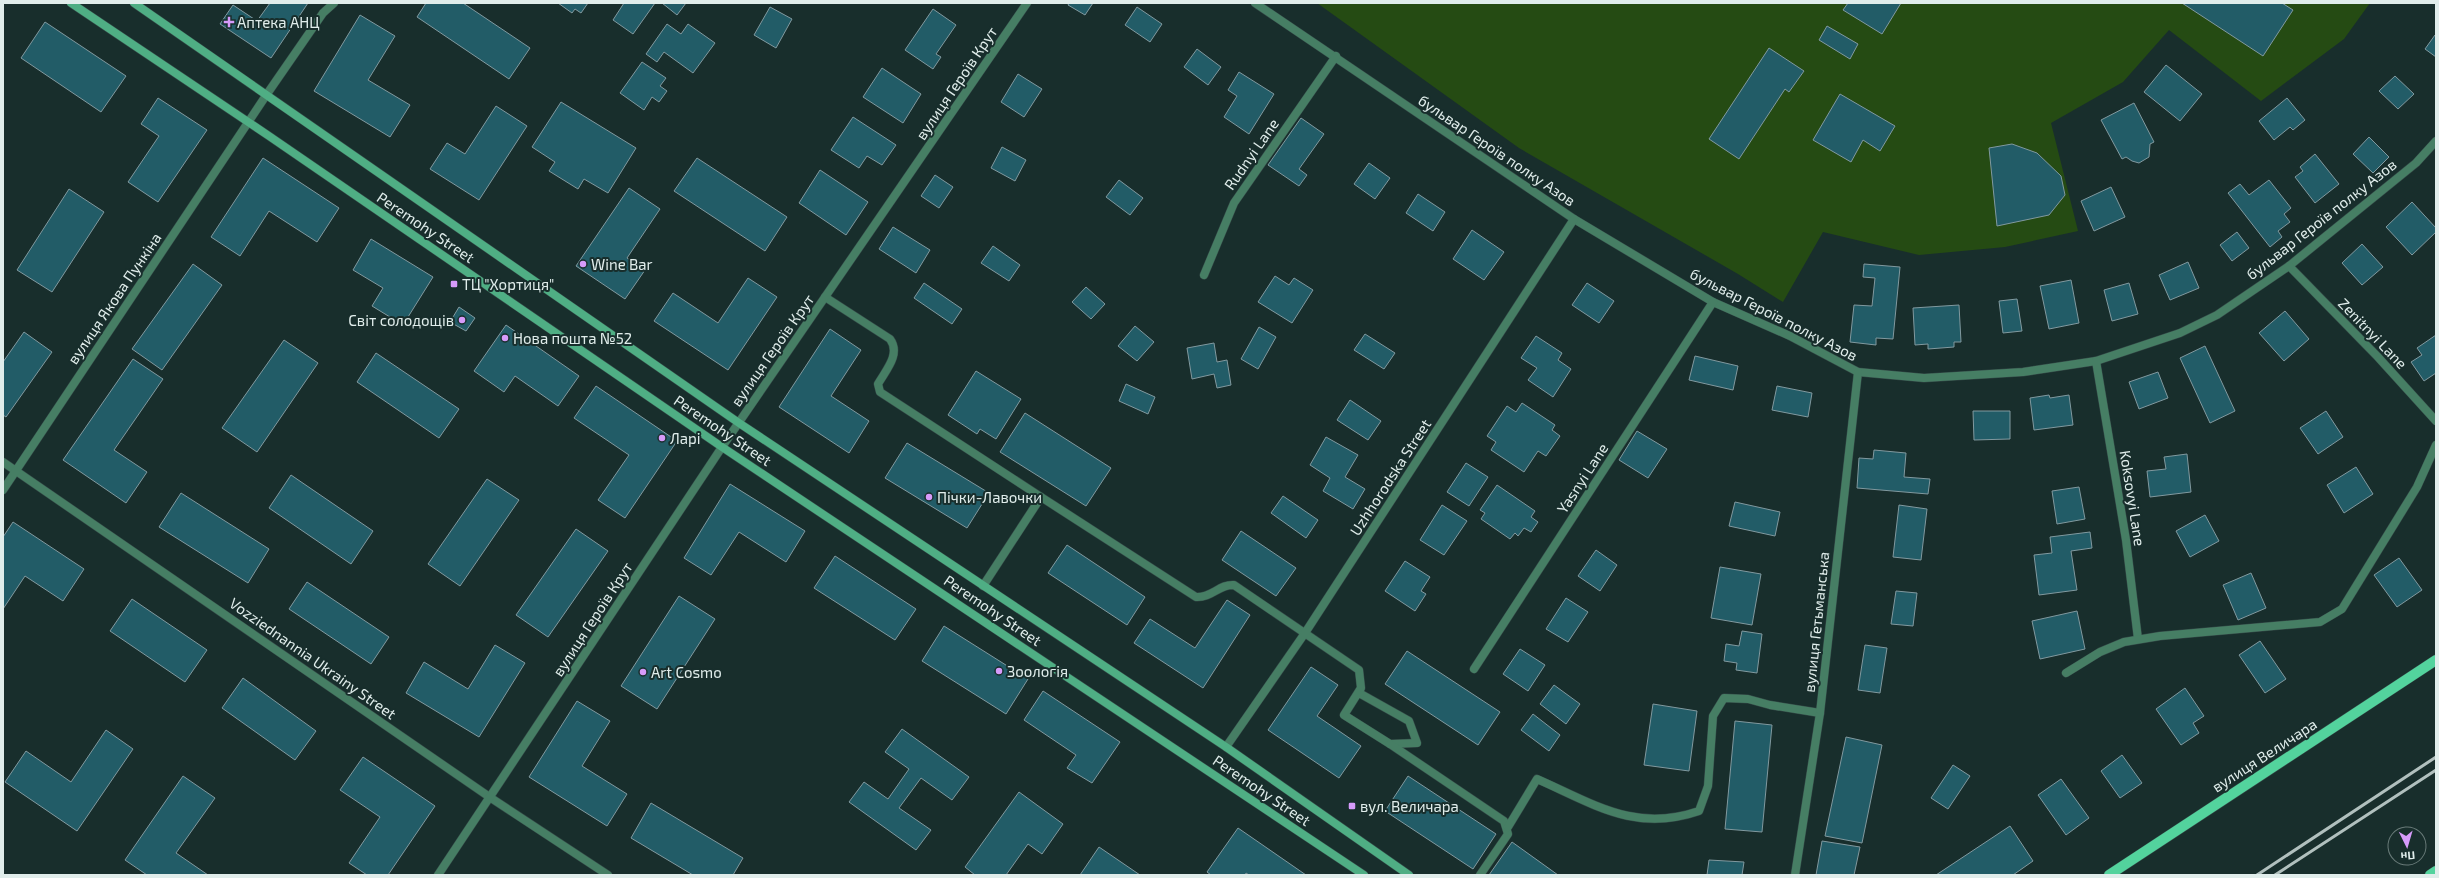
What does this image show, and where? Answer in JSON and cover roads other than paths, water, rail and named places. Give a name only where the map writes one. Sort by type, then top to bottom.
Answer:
[{"type":"main road","name":"Peremohy Street","points":[[71,3],[248,122],[722,447],[1364,875]]},
{"type":"main road","name":"Peremohy Street","points":[[134,3],[739,423],[1226,747],[1410,875]]},
{"type":"main road","name":"вулиця Величара","points":[[2109,875],[2436,660]]},
{"type":"main road","points":[[2430,875],[2436,871]]},
{"type":"street","points":[[267,94],[324,13],[334,3]]},
{"type":"street","name":"вулиця Героїв Крут","points":[[438,875],[491,798],[722,447],[1027,3]]},
{"type":"street","name":"бульвар Героїв полку Азов","points":[[1255,3],[1336,56],[1574,220],[1713,302],[1790,336],[1858,372],[1924,378],[1978,376],[2096,361],[2180,333],[2217,315],[2289,266],[2416,163],[2436,141]]},
{"type":"street","name":"Rudnyi Lane","points":[[1204,275],[1234,203],[1336,56]]},
{"type":"street","name":"вулиця Якова Пункіна","points":[[3,490],[267,94]]},
{"type":"street","name":"Uzhhorodska Street","points":[[1226,747],[1305,633],[1574,220]]},
{"type":"street","name":"Zenitnyi Lane","points":[[2289,266],[2377,356],[2436,421]]},
{"type":"street","points":[[825,297],[890,339],[894,345],[895,354],[878,384],[880,392],[1196,596],[1205,597],[1226,586],[1234,585],[1359,670],[1361,683],[1359,693],[1344,715],[1390,744],[1504,821],[1508,827]]},
{"type":"street","name":"Yasnyi Lane","points":[[1474,669],[1713,302]]},
{"type":"street","name":"Koksovyi Lane","points":[[2096,361],[2126,540],[2138,639]]},
{"type":"street","name":"вулиця Гетьманська","points":[[1796,875],[1820,714],[1858,372]]},
{"type":"street","points":[[2066,673],[2100,652],[2124,642],[2138,639],[2320,622],[2342,609],[2417,487],[2436,445]]},
{"type":"street","name":"Vozziednannia Ukrainy Street","points":[[3,462],[491,798],[608,875]]},
{"type":"street","points":[[983,586],[1041,497]]},
{"type":"street","points":[[1359,693],[1409,721],[1417,743],[1390,744]]},
{"type":"street","points":[[1480,875],[1505,841],[1508,834],[1508,827],[1537,779],[1611,813],[1656,820],[1682,816],[1699,811],[1708,786],[1713,716],[1724,698],[1748,699],[1770,705],[1820,714]]},
{"type":"railway","points":[[2257,875],[2436,757]]},
{"type":"railway","points":[[2275,875],[2436,770]]},
{"type":"place","name":"Аптека АНЦ","points":[[229,22]]},
{"type":"place","name":"Wine Bar","points":[[583,264]]},
{"type":"place","name":"ТЦ \"Хортиця\"","points":[[454,284]]},
{"type":"place","name":"Світ солодощів","points":[[462,320]]},
{"type":"place","name":"Нова пошта №52","points":[[505,338]]},
{"type":"place","name":"Ларі","points":[[662,438]]},
{"type":"place","name":"Пічки-Лавочки","points":[[929,497]]},
{"type":"place","name":"Зоологія","points":[[999,671]]},
{"type":"place","name":"Art Cosmo","points":[[643,672]]},
{"type":"place","name":"вул. Величара","points":[[1352,806]]}]
